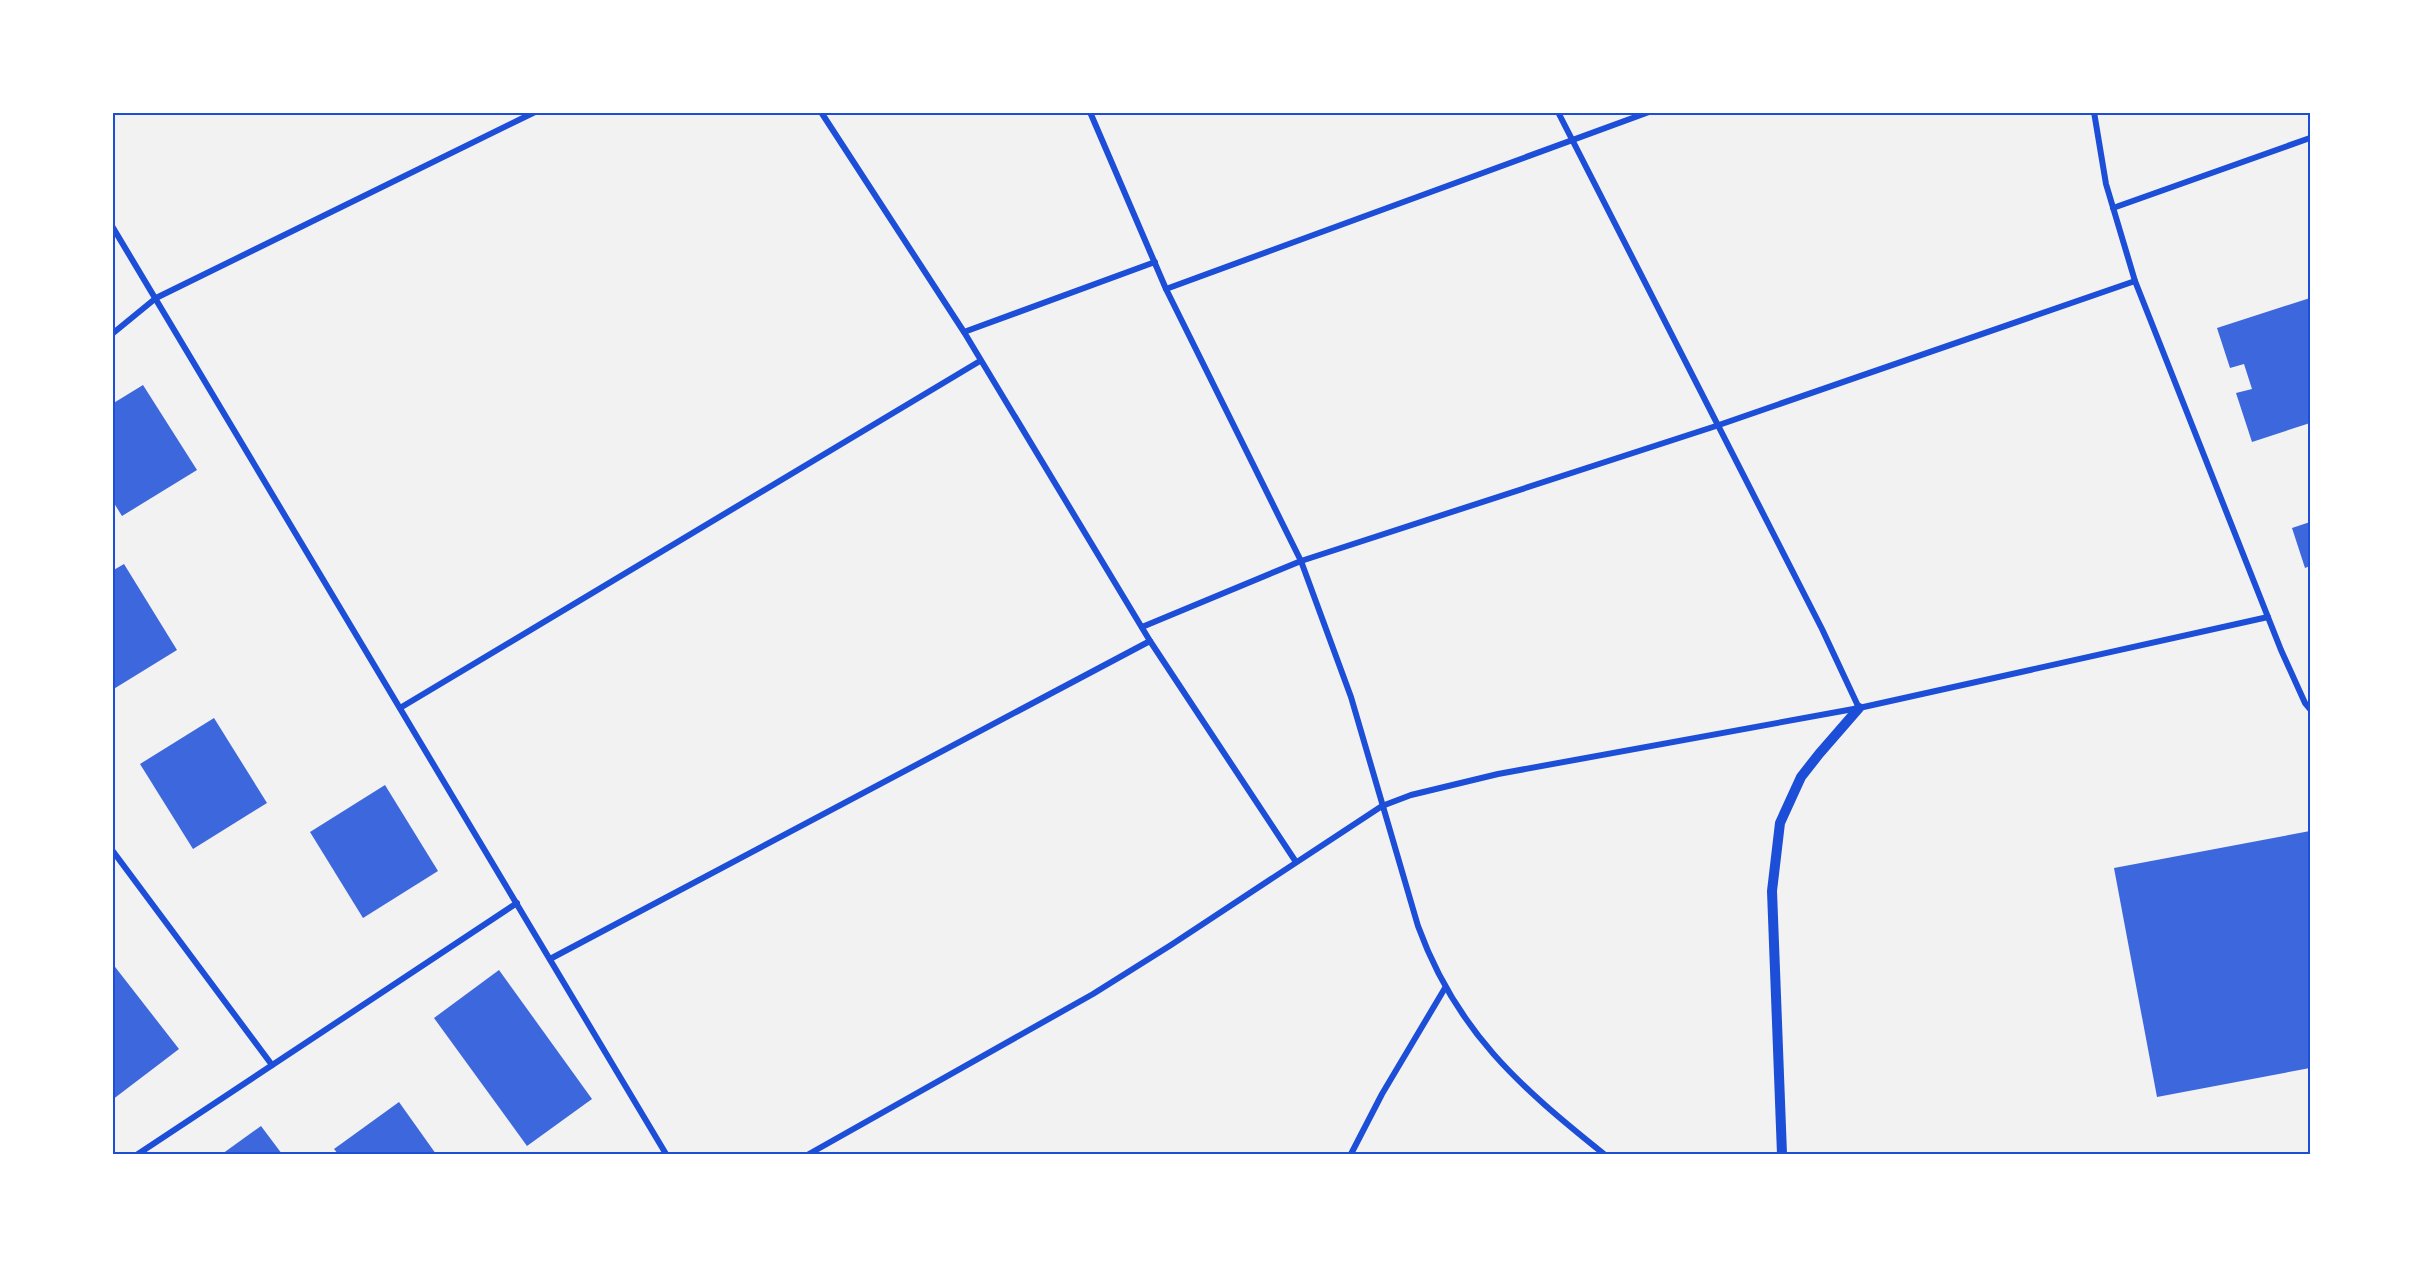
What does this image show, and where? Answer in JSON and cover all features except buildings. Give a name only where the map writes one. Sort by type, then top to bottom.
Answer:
[{"type":"street","points":[[112,334],[156,297],[535,112]]},
{"type":"street","points":[[821,112],[964,332],[1150,641],[1296,862]]},
{"type":"street","points":[[1090,112],[1166,289],[1301,561],[1351,697],[1430,960],[1472,1029],[1504,1067],[1552,1112],[1604,1155]]},
{"type":"street","points":[[1558,112],[1716,426],[1822,629],[1859,708]]},
{"type":"street","points":[[1166,289],[1649,112]]},
{"type":"street","points":[[2094,112],[2112,207],[2135,280],[2296,686],[2310,709]]},
{"type":"street","points":[[2112,207],[2310,138]]},
{"type":"street","points":[[112,226],[666,1155]]},
{"type":"street","points":[[964,332],[1155,262]]},
{"type":"street","points":[[1142,627],[1301,561],[1716,426],[2135,280]]},
{"type":"street","points":[[400,708],[980,361]]},
{"type":"street","points":[[809,1155],[1092,994],[1172,945],[1382,806],[1411,795],[1498,774],[1859,708],[2268,616]]},
{"type":"street","points":[[550,958],[1150,641]]},
{"type":"street","points":[[1782,1155],[1772,891],[1778,832],[1788,801],[1801,777],[1859,708]]},
{"type":"street","points":[[112,850],[272,1065]]},
{"type":"street","points":[[138,1155],[517,903]]},
{"type":"street","points":[[1351,1155],[1382,1094],[1445,988]]}]
